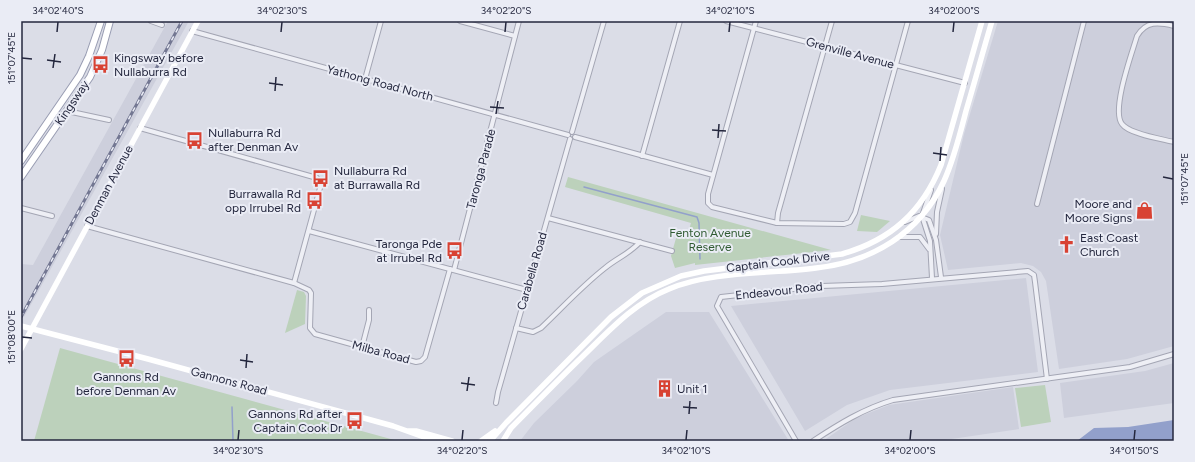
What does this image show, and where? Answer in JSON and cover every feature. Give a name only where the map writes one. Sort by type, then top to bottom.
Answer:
[{"type":"main road","name":"Kingsway","points":[[22,158],[80,75],[89,56],[101,21]]},
{"type":"main road","name":"Kingsway","points":[[21,177],[67,112],[94,68],[102,50],[110,21]]},
{"type":"main road","name":"Denman Avenue","points":[[21,350],[198,21]]},
{"type":"main road","name":"Captain Cook Drive","points":[[490,441],[611,317],[642,293],[681,276],[704,271],[842,254],[877,241],[903,223],[920,204],[936,179],[982,21]]},
{"type":"main road","name":"Captain Cook Drive","points":[[503,441],[511,428],[619,321],[655,295],[687,283],[707,279],[815,268],[850,262],[876,252],[900,237],[922,216],[944,181],[959,140],[992,21]]},
{"type":"main road","name":"Grenville Avenue","points":[[965,83],[974,84]]},
{"type":"main road","points":[[22,158],[32,162]]},
{"type":"main road","name":"Gannons Road","points":[[21,326],[148,359],[409,431],[415,435],[435,441]]},
{"type":"main road","points":[[481,441],[506,423]]},
{"type":"main road","points":[[409,431],[416,431],[452,441]]},
{"type":"street","points":[[151,21],[162,25]]},
{"type":"street","points":[[365,79],[381,21]]},
{"type":"street","points":[[460,21],[515,36]]},
{"type":"street","name":"Taronga Parade","points":[[452,269],[519,21]]},
{"type":"street","points":[[569,137],[572,132],[604,21]]},
{"type":"street","points":[[642,156],[680,21]]},
{"type":"street","name":"Grenville Avenue","points":[[726,21],[965,83]]},
{"type":"street","points":[[756,21],[713,175],[708,194],[708,203],[712,206],[778,223],[844,224],[850,222],[855,213],[908,21]]},
{"type":"street","points":[[778,223],[778,213],[832,21]]},
{"type":"street","points":[[1036,204],[1084,21]]},
{"type":"street","points":[[1174,26],[1152,23],[1141,29],[1137,36],[1119,103],[1118,114],[1121,124],[1131,131],[1174,142]]},
{"type":"street","name":"Yathong Road North","points":[[192,31],[495,114],[569,137]]},
{"type":"street","points":[[67,112],[109,120]]},
{"type":"street","points":[[87,226],[294,283],[309,231],[320,188],[320,182],[314,177],[140,128]]},
{"type":"street","points":[[572,132],[576,137]]},
{"type":"street","points":[[569,137],[576,137],[713,175]]},
{"type":"street","name":"Carabella Road","points":[[496,403],[569,137]]},
{"type":"street","points":[[932,278],[930,241],[922,216],[936,179]]},
{"type":"street","points":[[936,240],[937,212],[944,181]]},
{"type":"street","points":[[21,208],[52,216]]},
{"type":"street","points":[[903,223],[922,216],[926,217],[931,224],[936,240],[941,277]]},
{"type":"street","points":[[548,218],[672,251]]},
{"type":"street","points":[[309,231],[527,290]]},
{"type":"street","points":[[900,237],[920,237],[924,240],[931,252]]},
{"type":"street","points":[[516,328],[531,332],[541,328],[581,288],[604,268],[631,252],[640,242]]},
{"type":"street","name":"Milba Road","points":[[294,283],[309,290],[311,294],[310,328],[313,333],[416,362],[424,359],[452,269]]},
{"type":"street","name":"Endeavour Road","points":[[796,441],[719,311],[717,306],[721,297],[821,286],[882,284],[941,277],[1028,272],[1034,275],[1047,379]]},
{"type":"street","points":[[362,347],[369,320],[369,310]]},
{"type":"street","points":[[813,441],[849,418],[871,407],[893,400],[1130,367],[1174,354]]},
{"type":"shaded area","points":[[168,21],[189,21],[24,317],[21,316],[21,264],[33,265]]},
{"type":"shaded area","points":[[998,21],[1174,21],[1174,346],[1127,359],[1059,369],[1046,281],[1041,272],[1033,266],[1021,263],[948,270],[940,235],[964,134]]},
{"type":"shaded area","points":[[1026,278],[1038,372],[890,390],[847,405],[805,431],[731,306]]},
{"type":"shaded area","points":[[666,312],[709,312],[789,441],[520,441],[534,423],[577,381],[594,362]]},
{"type":"shaded area","points":[[1174,363],[1174,403],[1064,418],[1060,383],[1145,371]]},
{"type":"shaded area","points":[[1013,387],[1019,429],[938,441],[823,441],[856,418],[889,405]]},
{"type":"green space","name":"Fenton Avenue Reserve","points":[[568,177],[831,250],[695,265],[695,263],[675,268],[671,256],[678,231],[688,233],[691,223],[565,187]]},
{"type":"green space","points":[[861,215],[890,221],[877,232],[857,231]]},
{"type":"green space","points":[[297,290],[304,292],[306,296],[305,324],[285,333]]},
{"type":"green space","points":[[60,348],[398,441],[34,441]]},
{"type":"green space","points":[[1045,385],[1051,422],[1021,427],[1015,388]]},
{"type":"water","points":[[1174,420],[1174,441],[1077,441],[1094,428],[1128,427]]},
{"type":"waterway","points":[[584,187],[697,217],[699,223],[700,259]]},
{"type":"waterway","points":[[232,407],[233,441]]},
{"type":"railway","points":[[21,317],[182,21]]},
{"type":"place","name":"Kingsway before Nullaburra Rd","points":[[101,65]]},
{"type":"place","name":"Nullaburra Rd after Denman Av","points":[[195,140]]},
{"type":"place","name":"Nullaburra Rd at Burrawalla Rd","points":[[321,178]]},
{"type":"place","name":"Burrawalla Rd opp Irrubel Rd","points":[[314,201]]},
{"type":"place","name":"Moore and Moore Signs","points":[[1145,211]]},
{"type":"place","name":"East Coast Church","points":[[1067,245]]},
{"type":"place","name":"Taronga Pde at Irrubel Rd","points":[[455,251]]},
{"type":"place","name":"Gannons Rd before Denman Av","points":[[126,358]]},
{"type":"place","name":"Unit 1","points":[[664,389]]},
{"type":"place","name":"Gannons Rd after Captain Cook Dr","points":[[355,421]]}]
